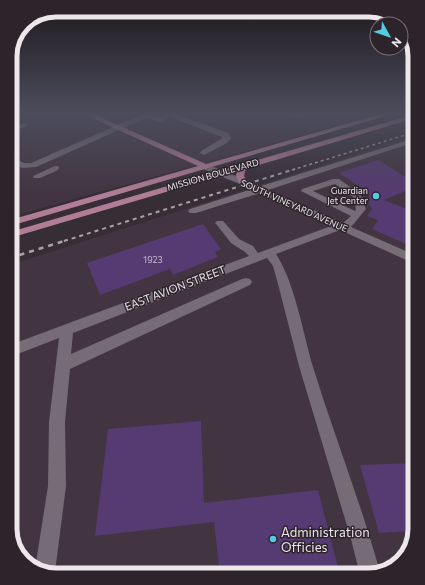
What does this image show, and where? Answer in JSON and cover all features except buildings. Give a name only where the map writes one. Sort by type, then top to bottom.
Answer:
[{"type":"main road","name":"SOUTH VINEYARD AVENUE","points":[[144,140],[206,167]]},
{"type":"main road","name":"MISSION BOULEVARD","points":[[17,220],[300,140]]},
{"type":"main road","name":"MISSION BOULEVARD","points":[[17,232],[334,140]]},
{"type":"main road","points":[[243,182],[240,171],[248,166]]},
{"type":"street","points":[[17,163],[22,166],[33,165],[91,140]]},
{"type":"street","points":[[204,153],[223,140]]},
{"type":"street","points":[[193,211],[408,142]]},
{"type":"street","name":"SOUTH VINEYARD AVENUE","points":[[206,167],[259,189],[408,257]]},
{"type":"street","points":[[38,176],[54,168]]},
{"type":"street","points":[[342,227],[357,215],[361,209],[357,196],[336,181],[305,191],[357,215]]},
{"type":"street","points":[[220,223],[235,241],[262,255],[278,266],[306,366],[361,539],[368,568]]},
{"type":"street","name":"EAST AVION STREET","points":[[17,348],[262,255],[342,227]]},
{"type":"street","points":[[63,365],[246,282]]},
{"type":"street","points":[[45,567],[57,486],[57,422],[67,330]]},
{"type":"shaded area","points":[[17,140],[285,140],[17,215]]},
{"type":"shaded area","points":[[398,140],[408,140],[408,534],[405,544],[397,557],[384,565],[374,568],[54,568],[41,565],[28,557],[20,544],[17,534],[17,263]]},
{"type":"railway","points":[[292,170],[388,140]]},
{"type":"railway","points":[[64,241],[295,169]]},
{"type":"railway","points":[[17,256],[67,240]]},
{"type":"place","name":"Guardian Jet Center","points":[[376,196]]},
{"type":"place","name":"Administration Officies","points":[[273,539]]}]
